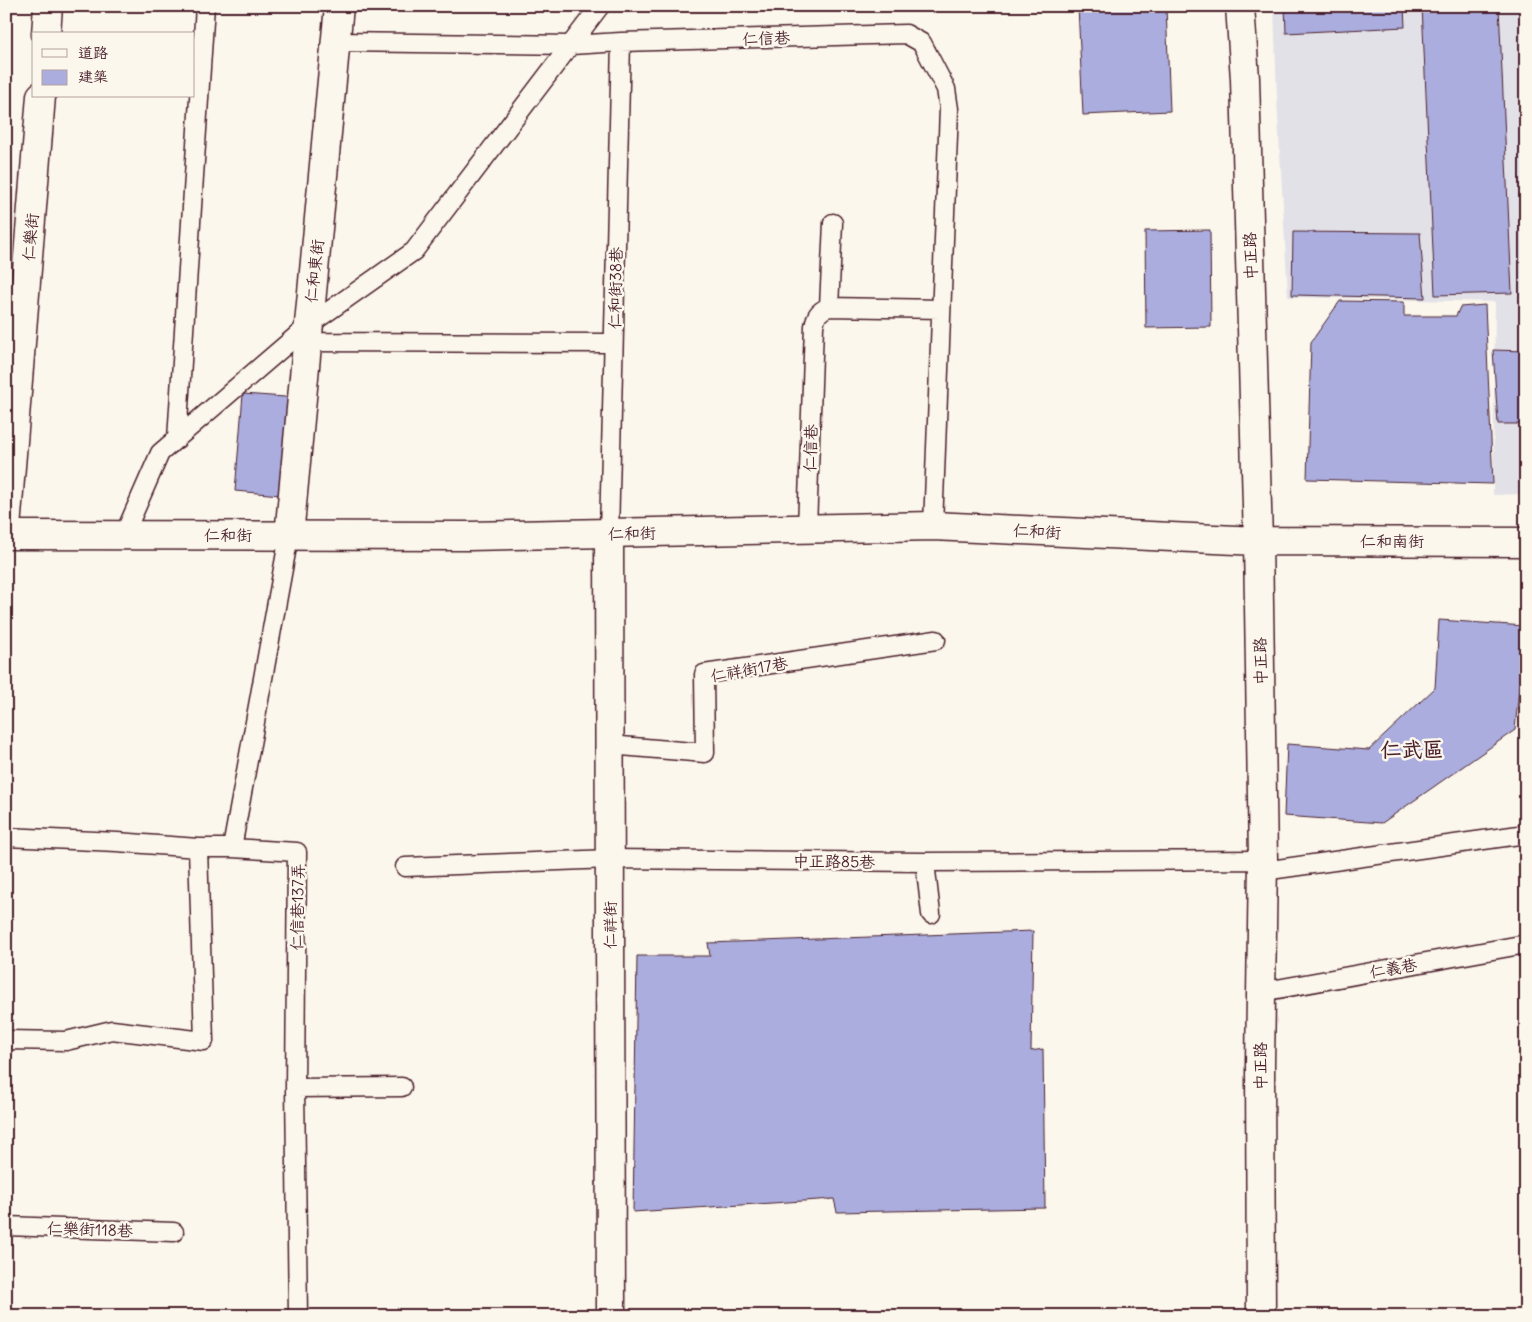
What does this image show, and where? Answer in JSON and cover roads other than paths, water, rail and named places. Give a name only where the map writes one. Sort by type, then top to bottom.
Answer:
[{"type":"street","points":[[46,32],[48,6]]},
{"type":"street","name":"仁和東街","points":[[289,536],[339,6]]},
{"type":"street","name":"中正路","points":[[1240,6],[1245,89],[1258,541],[1263,866],[1260,1074],[1261,1316]]},
{"type":"street","name":"仁樂街","points":[[6,528],[41,98]]},
{"type":"street","name":"仁和街","points":[[6,535],[469,536],[933,526],[1258,541]]},
{"type":"street","name":"仁祥街","points":[[608,534],[611,1316]]},
{"type":"street","name":"仁和南街","points":[[1258,541],[1526,542]]},
{"type":"lane","points":[[177,439],[205,6]]},
{"type":"lane","points":[[124,535],[160,454],[308,333],[414,251],[600,6]]},
{"type":"lane","name":"仁信巷","points":[[336,42],[571,45],[906,34],[922,43],[946,88],[949,110],[933,526]]},
{"type":"lane","name":"仁和街38巷","points":[[608,534],[621,42]]},
{"type":"lane","points":[[833,223],[829,307],[941,309]]},
{"type":"lane","name":"仁信巷","points":[[807,530],[814,326],[816,317],[821,310],[829,307]]},
{"type":"lane","points":[[308,333],[613,343]]},
{"type":"lane","points":[[6,837],[198,848],[232,848],[289,536]]},
{"type":"lane","name":"仁祥街17巷","points":[[609,745],[705,754],[704,674],[936,640]]},
{"type":"lane","name":"中正路85巷","points":[[405,867],[610,859],[1263,866],[1526,834]]},
{"type":"lane","points":[[6,1040],[66,1041],[112,1030],[204,1041],[198,848]]},
{"type":"lane","name":"仁信巷137弄","points":[[232,848],[297,852],[295,1088],[298,1316]]},
{"type":"lane","points":[[925,862],[931,914]]},
{"type":"lane","name":"仁義巷","points":[[1261,992],[1526,944]]},
{"type":"lane","points":[[295,1088],[402,1087]]},
{"type":"lane","name":"仁樂街118巷","points":[[6,1226],[174,1232]]},
{"type":"district","name":"仁武區","points":[[1412,749]]}]
